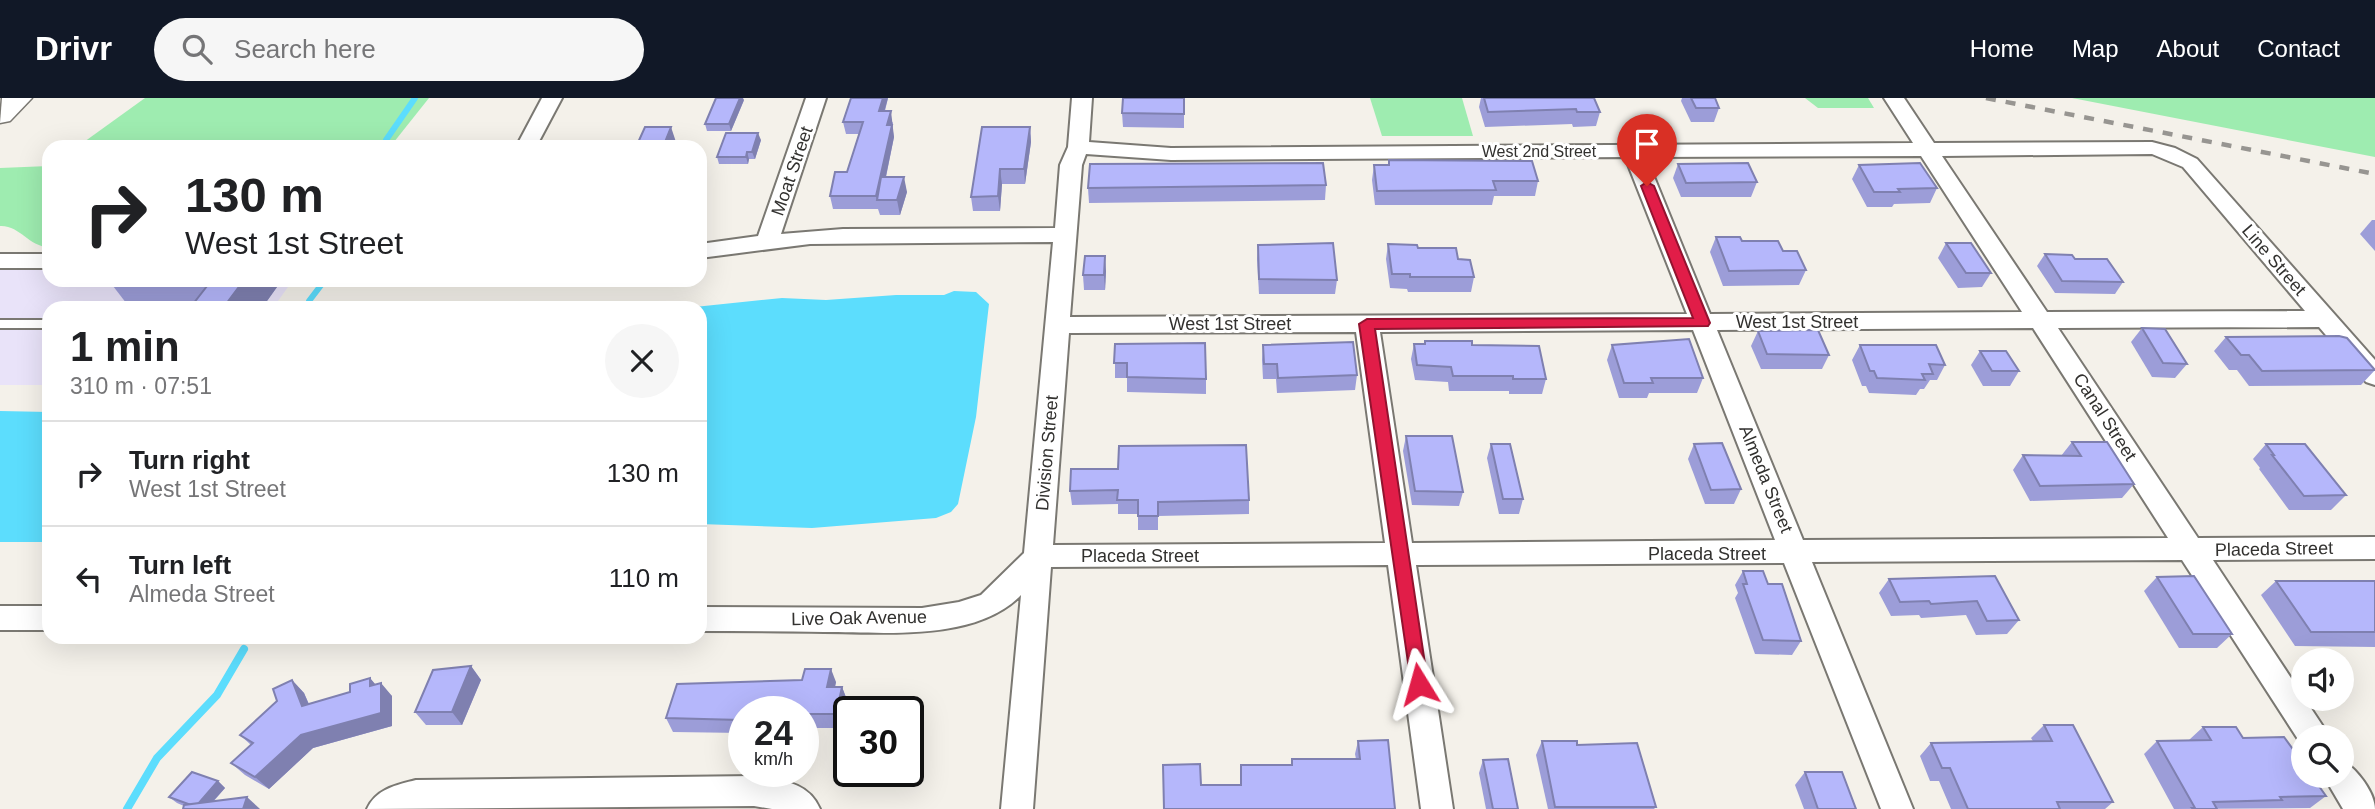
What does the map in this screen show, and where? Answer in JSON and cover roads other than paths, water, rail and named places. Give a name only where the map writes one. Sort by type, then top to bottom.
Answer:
[{"type":"street","points":[[0,115],[18,98]]},
{"type":"street","points":[[530,140],[552,98]]},
{"type":"street","name":"Moat Street","points":[[767,243],[816,98]]},
{"type":"street","name":"Division Street","points":[[1017,809],[1065,236],[1082,98]]},
{"type":"street","name":"Canal Street","points":[[1894,98],[2306,725]]},
{"type":"street","name":"West 2nd Street","points":[[1078,147],[1112,152],[1171,154],[2138,148],[2168,152]]},
{"type":"street","name":"Almeda Street","points":[[1633,151],[1897,809]]},
{"type":"street","name":"Line Street","points":[[2168,152],[2190,163],[2375,376]]},
{"type":"street","points":[[707,250],[843,236],[1065,236]]},
{"type":"street","points":[[0,261],[42,261]]},
{"type":"street","name":"West 1st Street","points":[[1058,325],[2325,319]]},
{"type":"street","points":[[1367,324],[1437,809]]},
{"type":"street","name":"Placeda Street","points":[[1039,556],[1796,554],[2375,548]]},
{"type":"street","name":"Live Oak Avenue","points":[[707,619],[922,620],[959,614],[991,603],[1039,556]]},
{"type":"street","points":[[0,618],[42,618]]},
{"type":"street","points":[[2348,788],[2362,809]]},
{"type":"street","points":[[383,809],[400,799],[416,795],[754,792],[793,798],[804,809]]},
{"type":"lane","points":[[0,324],[42,324]]},
{"type":"water","points":[[954,291],[976,292],[989,304],[976,417],[958,504],[951,512],[936,518],[812,528],[707,524],[707,306],[782,298],[826,300],[944,295]]},
{"type":"water","points":[[0,411],[42,412],[42,542],[0,542]]},
{"type":"waterway","points":[[386,140],[415,98]]},
{"type":"waterway","points":[[309,301],[320,287]]},
{"type":"waterway","points":[[127,809],[157,758],[217,695],[244,649]]},
{"type":"railway","points":[[1986,98],[2375,174]]}]
